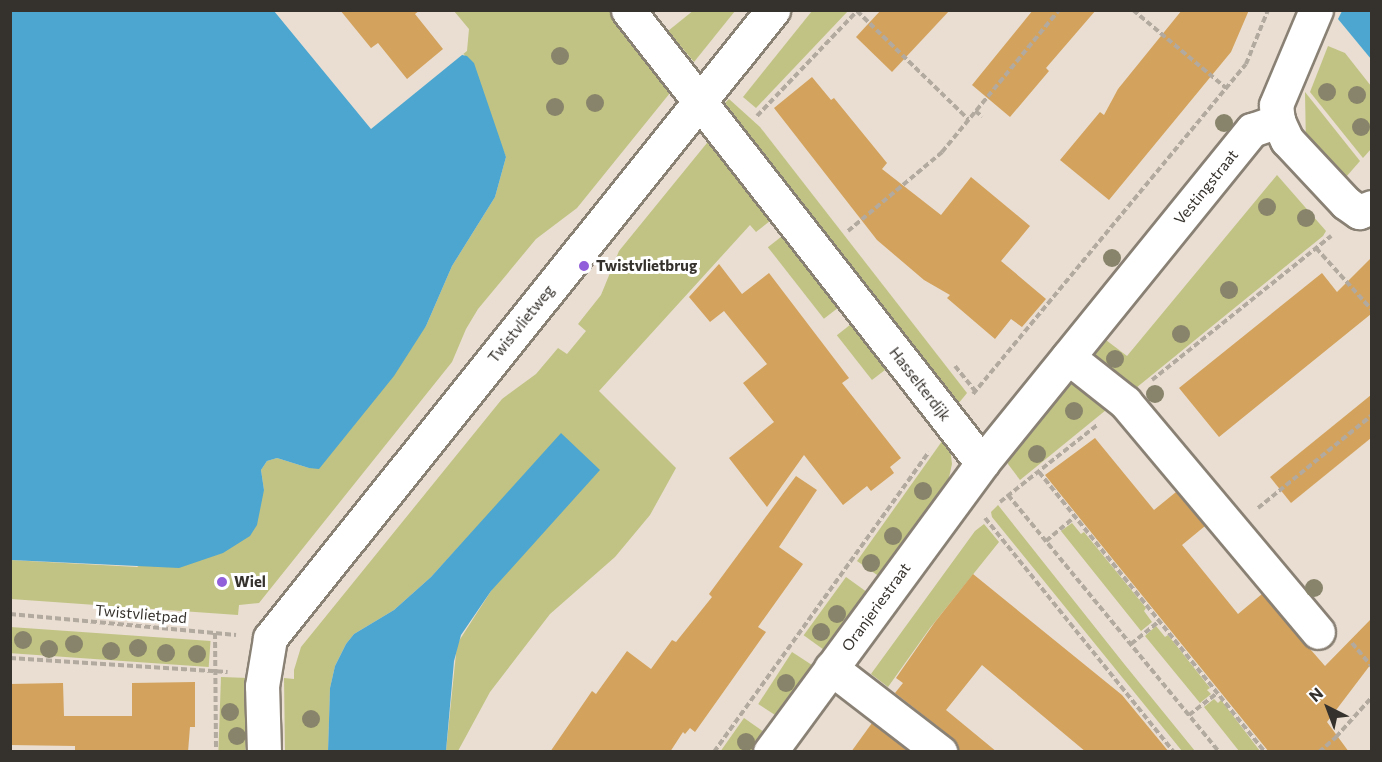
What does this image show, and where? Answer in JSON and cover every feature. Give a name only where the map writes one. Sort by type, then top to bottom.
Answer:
[{"type":"street","name":"Hasselterdijk","points":[[628,10],[982,464]]},
{"type":"street","name":"Twistvlietweg","points":[[270,638],[773,10]]},
{"type":"street","points":[[1316,10],[1276,105],[1278,121],[1287,140],[1346,203],[1359,212],[1371,207]]},
{"type":"street","name":"Vestingstraat","points":[[982,464],[1252,130],[1278,121]]},
{"type":"street","points":[[1068,357],[1125,402],[1318,632]]},
{"type":"street","name":"Oranjeriestraat","points":[[770,752],[982,464]]},
{"type":"street","points":[[264,752],[264,674],[270,638]]},
{"type":"street","points":[[831,668],[940,752]]},
{"type":"path","points":[[848,231],[942,152],[1059,10]]},
{"type":"path","points":[[1133,10],[1226,88]]},
{"type":"path","points":[[714,752],[950,422],[1246,64],[1268,10]]},
{"type":"path","points":[[757,116],[857,11],[968,119]]},
{"type":"path","points":[[975,111],[982,116]]},
{"type":"path","points":[[1316,248],[1371,310]]},
{"type":"path","points":[[1232,530],[1371,416]]},
{"type":"path","points":[[982,464],[1219,752]]},
{"type":"path","points":[[1039,472],[1265,752]]},
{"type":"path","points":[[982,516],[1174,752]]},
{"type":"path","points":[[1046,541],[1075,517]]},
{"type":"path","name":"Twistvlietpad","points":[[10,614],[270,638]]},
{"type":"path","points":[[1131,644],[1159,621]]},
{"type":"path","points":[[215,633],[216,752]]},
{"type":"path","points":[[10,658],[264,674]]},
{"type":"path","points":[[1189,716],[1217,693]]},
{"type":"path","points":[[1319,752],[1336,737],[1371,697]]},
{"type":"green space","points":[[694,10],[735,11],[694,62],[668,31]]},
{"type":"green space","points":[[454,11],[615,11],[674,88],[577,208],[536,239],[478,309],[466,329],[452,362],[259,603],[239,605],[238,615],[11,599],[10,560],[137,567],[264,490],[261,470],[267,461],[277,458],[309,468],[426,326],[452,266],[495,197],[506,157],[464,54],[462,55],[467,51],[469,29]]},
{"type":"green space","points":[[812,11],[848,11],[756,108],[743,97]]},
{"type":"green space","points":[[1328,46],[1345,53],[1371,86],[1371,149],[1363,158],[1310,92]]},
{"type":"green space","points":[[1305,92],[1360,161],[1339,185],[1306,146]]},
{"type":"green space","points":[[729,99],[760,127],[967,393],[958,404],[725,103]]},
{"type":"green space","points":[[711,138],[775,217],[756,232],[750,225],[599,391],[676,468],[650,515],[615,557],[550,614],[490,692],[458,751],[446,751],[457,644],[491,591],[562,434],[431,577],[394,610],[354,634],[346,644],[335,666],[330,688],[328,751],[285,751],[284,678],[294,679],[294,670],[301,647],[502,399],[536,374],[558,348],[567,354],[586,331],[578,324],[601,295],[619,251]]},
{"type":"green space","points":[[1277,175],[1326,231],[1323,236],[1131,392],[1087,356],[1102,337],[1127,356]]},
{"type":"green space","points":[[786,233],[842,305],[824,319],[768,247]]},
{"type":"green space","points":[[855,321],[890,366],[872,380],[837,335]]},
{"type":"green space","points":[[1068,379],[1106,410],[1020,480],[1008,464],[1007,455]]},
{"type":"green space","points":[[945,437],[950,447],[952,464],[948,482],[880,577],[857,561]]},
{"type":"green space","points":[[998,505],[1195,751],[1182,751],[992,517],[991,512]]},
{"type":"green space","points":[[1072,523],[1081,534],[1084,532],[1146,608],[1144,611],[1152,622],[1141,631],[1061,531]]},
{"type":"green space","points":[[984,524],[999,542],[930,628],[888,687],[871,674],[975,531]]},
{"type":"green space","points":[[846,577],[868,593],[826,651],[804,635]]},
{"type":"green space","points":[[1156,626],[1165,637],[1168,635],[1210,688],[1207,690],[1211,694],[1200,703],[1145,636]]},
{"type":"green space","points":[[10,627],[211,641],[209,667],[10,653]]},
{"type":"green space","points":[[792,652],[815,667],[781,719],[758,704]]},
{"type":"green space","points":[[221,677],[248,678],[245,752],[218,751]]},
{"type":"green space","points":[[1214,699],[1218,703],[1221,700],[1260,751],[1239,751],[1204,707]]},
{"type":"green space","points":[[744,718],[767,734],[754,751],[720,752]]},
{"type":"water","points":[[10,11],[274,11],[371,129],[462,55],[467,56],[474,63],[506,157],[495,197],[452,266],[426,326],[394,376],[319,469],[277,458],[267,461],[261,470],[264,490],[257,525],[250,536],[223,553],[179,568],[11,560]]},
{"type":"water","points":[[1342,11],[1371,11],[1371,59],[1338,19]]},
{"type":"water","points":[[561,433],[600,470],[491,591],[461,635],[454,661],[446,751],[328,751],[330,688],[335,666],[346,644],[354,634],[394,610],[431,577]]},
{"type":"building","points":[[340,10],[420,10],[415,14],[443,49],[407,79],[378,43],[371,48]]},
{"type":"building","points":[[881,10],[950,10],[892,72],[856,37]]},
{"type":"building","points":[[1033,10],[1096,10],[1046,68],[1049,71],[1010,117],[972,85]]},
{"type":"building","points":[[1182,10],[1249,10],[1231,52],[1109,200],[1060,160],[1100,112],[1104,115],[1118,89]]},
{"type":"building","points":[[812,77],[831,100],[834,98],[887,163],[882,169],[941,215],[971,177],[1030,226],[1001,261],[1046,299],[1022,327],[1011,319],[995,339],[947,298],[950,295],[924,280],[877,240],[774,108]]},
{"type":"building","points":[[1371,258],[1371,314],[1219,437],[1179,388],[1322,273],[1337,292]]},
{"type":"building","points":[[719,264],[742,294],[769,273],[849,378],[842,383],[901,458],[890,467],[894,473],[871,491],[867,486],[843,505],[804,455],[767,507],[729,458],[774,422],[743,383],[767,364],[724,311],[710,322],[689,297]]},
{"type":"building","points":[[1371,395],[1371,438],[1291,503],[1270,477]]},
{"type":"building","points":[[1095,438],[1154,510],[1176,492],[1205,526],[1182,545],[1238,614],[1262,594],[1325,666],[1371,619],[1371,664],[1327,722],[1349,752],[1269,752],[1103,547],[1045,475]]},
{"type":"building","points":[[796,476],[817,490],[779,547],[803,564],[758,627],[766,632],[695,732],[690,728],[685,734],[683,732],[670,752],[550,752],[592,691],[596,694],[627,651],[651,669],[672,640],[676,642],[712,597],[709,594]]},
{"type":"building","points":[[973,574],[1122,695],[1169,752],[1086,752],[982,665],[946,710],[997,752],[958,752],[951,737],[895,693],[903,683],[896,678],[935,622]]},
{"type":"building","points":[[195,682],[195,727],[190,727],[188,752],[75,750],[75,746],[10,745],[10,684],[63,683],[64,716],[132,716],[132,683]]},
{"type":"building","points":[[872,723],[909,752],[851,752]]},
{"type":"place","name":"Twistvlietbrug","points":[[584,266]]},
{"type":"place","name":"Wiel","points":[[222,582]]}]
